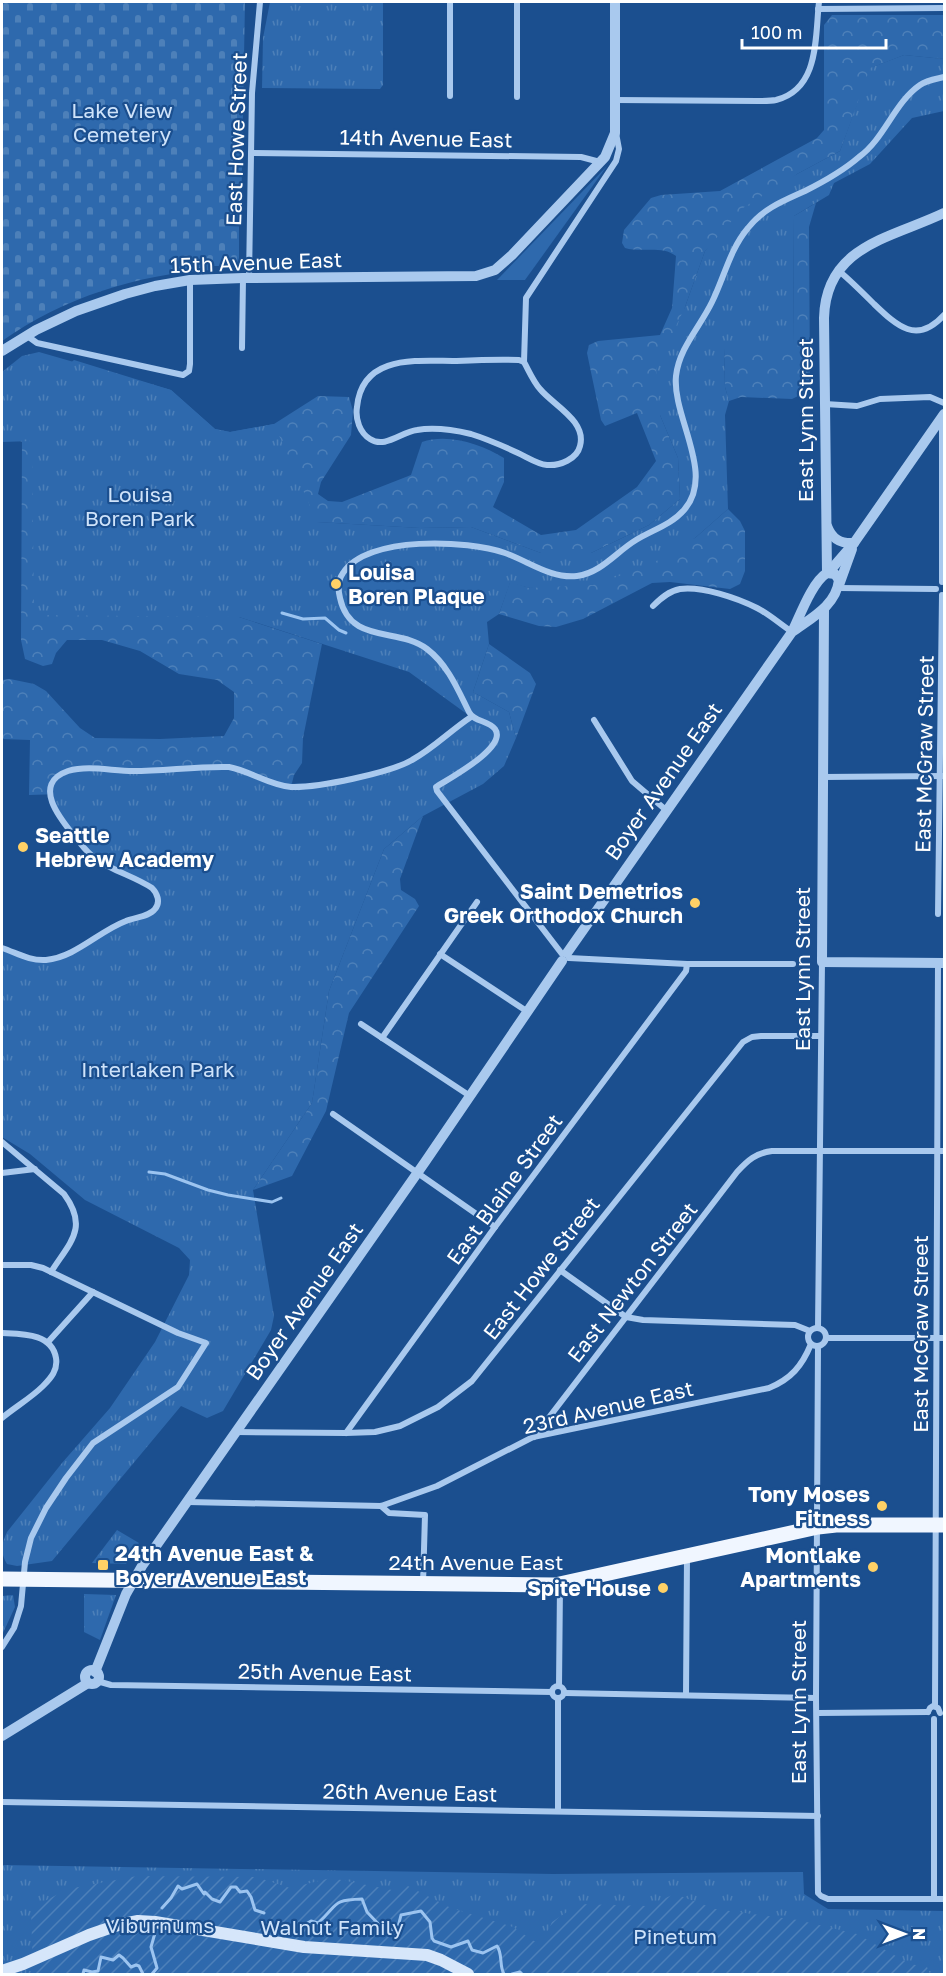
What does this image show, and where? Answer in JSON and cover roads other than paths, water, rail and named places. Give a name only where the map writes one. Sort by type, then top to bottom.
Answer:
[{"type":"main road","name":"24th Avenue East","points":[[2,1579],[560,1584],[818,1527],[940,1525]]},
{"type":"main road","points":[[2,1971],[89,1935],[118,1925],[147,1921],[304,1947],[427,1955],[468,1974]]},
{"type":"street","name":"East Howe Street","points":[[242,348],[252,93],[260,2]]},
{"type":"street","points":[[450,2],[450,96]]},
{"type":"street","points":[[517,97],[518,2]]},
{"type":"street","points":[[524,362],[514,360],[412,361],[387,365],[374,374],[364,386],[357,403],[358,423],[368,438],[378,442],[389,441],[417,430],[447,430],[488,440],[542,464],[553,465],[565,462],[578,450],[581,440],[579,430],[568,414],[540,389],[524,362],[526,298],[616,161],[619,149],[615,133],[615,2]]},
{"type":"street","points":[[615,100],[777,100],[791,93],[808,76],[813,60],[818,5],[945,8]]},
{"type":"street","points":[[793,964],[687,964],[565,956],[440,797],[436,787],[495,745],[497,734],[495,729],[471,717],[449,674],[427,649],[416,642],[369,632],[358,626],[346,613],[339,594],[340,581],[343,573],[356,561],[374,551],[390,546],[443,543],[480,546],[506,553],[555,574],[579,576],[592,572],[629,544],[678,516],[691,501],[695,478],[691,444],[679,410],[676,392],[678,363],[682,352],[712,302],[733,252],[745,231],[759,215],[772,205],[807,190],[858,159],[873,146],[907,97],[926,82],[945,77]]},
{"type":"street","points":[[600,162],[610,149],[615,133]]},
{"type":"street","name":"14th Avenue East","points":[[251,153],[581,157],[600,162]]},
{"type":"street","name":"15th Avenue East","points":[[2,351],[52,321],[125,294],[190,280],[470,276],[489,273],[506,261],[600,162]]},
{"type":"street","points":[[945,213],[869,244],[853,255],[839,271],[892,322],[906,329],[927,328],[945,315]]},
{"type":"street","name":"East Lynn Street","points":[[827,573],[825,312],[829,292],[839,271]]},
{"type":"street","points":[[26,335],[37,343],[183,375],[189,371],[190,364],[190,280]]},
{"type":"street","points":[[825,404],[857,406],[880,399],[930,397],[945,403]]},
{"type":"street","points":[[838,587],[838,576],[827,573],[854,543],[943,415]]},
{"type":"street","points":[[936,589],[937,584],[943,582],[943,415]]},
{"type":"street","points":[[825,521],[829,533],[835,540],[847,544],[854,543]]},
{"type":"street","points":[[807,600],[812,611],[823,610],[838,587],[854,543]]},
{"type":"street","name":"Boyer Avenue East","points":[[94,1679],[133,1581],[418,1172],[666,810],[792,632],[807,600],[821,577],[827,573]]},
{"type":"street","points":[[838,587],[936,589]]},
{"type":"street","points":[[653,606],[662,597],[682,589],[709,592],[729,596],[758,609],[792,632]]},
{"type":"street","points":[[936,589],[937,593],[943,595]]},
{"type":"street","name":"East McGraw Street","points":[[939,914],[943,595]]},
{"type":"street","name":"East Lynn Street","points":[[818,1328],[823,610]]},
{"type":"street","name":"Boyer Avenue East","points":[[792,632],[823,610]]},
{"type":"street","points":[[2,948],[34,960],[60,957],[104,930],[148,914],[158,905],[156,892],[152,888],[95,858],[58,816],[52,806],[50,795],[52,785],[67,771],[230,767],[291,787],[329,783],[410,762],[471,717]]},
{"type":"street","points":[[594,720],[633,781],[666,810]]},
{"type":"street","points":[[823,777],[942,776]]},
{"type":"street","points":[[382,1038],[477,902]]},
{"type":"street","points":[[440,954],[528,1012]]},
{"type":"street","points":[[822,962],[941,963]]},
{"type":"street","name":"East McGraw Street","points":[[935,1706],[940,1525],[937,1338],[941,1151],[941,963]]},
{"type":"street","name":"East Blaine Street","points":[[346,1433],[495,1227],[686,971],[687,964]]},
{"type":"street","points":[[361,1024],[470,1096]]},
{"type":"street","name":"East Howe Street","points":[[236,1432],[375,1432],[400,1426],[438,1407],[472,1381],[742,1042],[761,1036],[821,1036]]},
{"type":"street","points":[[333,1114],[495,1227]]},
{"type":"street","points":[[2,1142],[64,1194],[72,1205],[77,1219],[77,1228],[72,1242],[51,1272]]},
{"type":"street","points":[[821,1152],[941,1151]]},
{"type":"street","name":"East Newton Street","points":[[533,1437],[737,1172],[751,1157],[762,1152],[821,1152]]},
{"type":"street","points":[[2,1173],[35,1169]]},
{"type":"street","points":[[2,1265],[31,1265],[51,1272],[178,1333],[207,1343],[184,1379],[172,1392],[104,1435],[85,1452],[66,1478],[38,1523],[29,1545],[21,1606],[17,1621],[2,1647]]},
{"type":"street","points":[[560,1269],[626,1317],[643,1320],[795,1325],[810,1331],[818,1328],[824,1331],[826,1338],[824,1343],[814,1345],[808,1339],[810,1331]]},
{"type":"street","points":[[48,1342],[93,1292]]},
{"type":"street","points":[[2,1333],[37,1337],[48,1342],[54,1348],[56,1362],[54,1374],[42,1388],[2,1418]]},
{"type":"street","points":[[826,1338],[945,1338]]},
{"type":"street","name":"East Lynn Street","points":[[814,1345],[818,1527],[816,1698],[818,1893],[828,1899],[934,1899]]},
{"type":"street","name":"23rd Avenue East","points":[[187,1502],[381,1506],[437,1486],[533,1437],[769,1388],[791,1376],[801,1366],[814,1345]]},
{"type":"street","points":[[381,1506],[389,1513],[425,1515],[423,1584]]},
{"type":"street","points":[[686,1695],[687,1557]]},
{"type":"street","points":[[559,1686],[560,1584]]},
{"type":"street","points":[[2,1736],[94,1679]]},
{"type":"street","name":"25th Avenue East","points":[[94,1679],[111,1685],[552,1692]]},
{"type":"street","points":[[558,1699],[552,1692],[559,1686]]},
{"type":"street","points":[[559,1686],[565,1693]]},
{"type":"street","points":[[558,1699],[565,1693],[816,1698]]},
{"type":"street","points":[[558,1699],[558,1811]]},
{"type":"street","points":[[928,1712],[935,1706],[939,1708],[942,1713],[934,1719]]},
{"type":"street","points":[[817,1713],[928,1712]]},
{"type":"street","points":[[928,1712],[929,1717],[934,1719]]},
{"type":"street","points":[[934,1719],[934,1899],[945,1899]]},
{"type":"street","name":"26th Avenue East","points":[[2,1802],[818,1816]]},
{"type":"waterway","points":[[282,613],[303,619],[325,618],[346,633]]},
{"type":"waterway","points":[[149,1172],[165,1174],[228,1195],[272,1202],[281,1198]]},
{"type":"waterway","points":[[162,1908],[178,1886],[182,1889],[197,1884],[204,1894],[205,1892],[212,1899],[220,1902],[231,1887],[236,1887],[240,1892],[247,1891],[255,1910],[264,1913]]},
{"type":"waterway","points":[[306,1924],[311,1921],[318,1923],[336,1904],[345,1900],[362,1899],[367,1912],[386,1932],[398,1927],[401,1915],[421,1911],[430,1922],[434,1941],[451,1947],[468,1941],[472,1950],[483,1953],[497,1946],[504,1974]]},
{"type":"waterway","points":[[152,1974],[157,1968],[151,1947],[155,1933]]},
{"type":"waterway","points":[[83,1974],[84,1970],[98,1971],[101,1957],[113,1960],[119,1955],[131,1967],[139,1966],[143,1974]]},
{"type":"waterway","points":[[512,1974],[520,1972],[522,1974]]},
{"type":"place","name":"Louisa Boren Plaque","points":[[336,584]]},
{"type":"place","name":"Seattle Hebrew Academy","points":[[23,847]]},
{"type":"place","name":"Saint Demetrios Greek Orthodox Church","points":[[695,903]]},
{"type":"place","name":"Tony Moses Fitness","points":[[882,1506]]},
{"type":"place","name":"24th Avenue East & Boyer Avenue East","points":[[103,1565]]},
{"type":"place","name":"Montlake Apartments","points":[[873,1567]]},
{"type":"place","name":"Spite House","points":[[663,1588]]},
{"type":"park label","name":"Lake View Cemetery","points":[[122,122]]},
{"type":"park label","name":"Louisa Boren Park","points":[[140,506]]},
{"type":"park label","name":"Interlaken Park","points":[[158,1069]]},
{"type":"park label","name":"Viburnums","points":[[160,1925]]},
{"type":"park label","name":"Walnut Family","points":[[332,1927]]},
{"type":"park label","name":"Pinetum","points":[[675,1936]]}]
